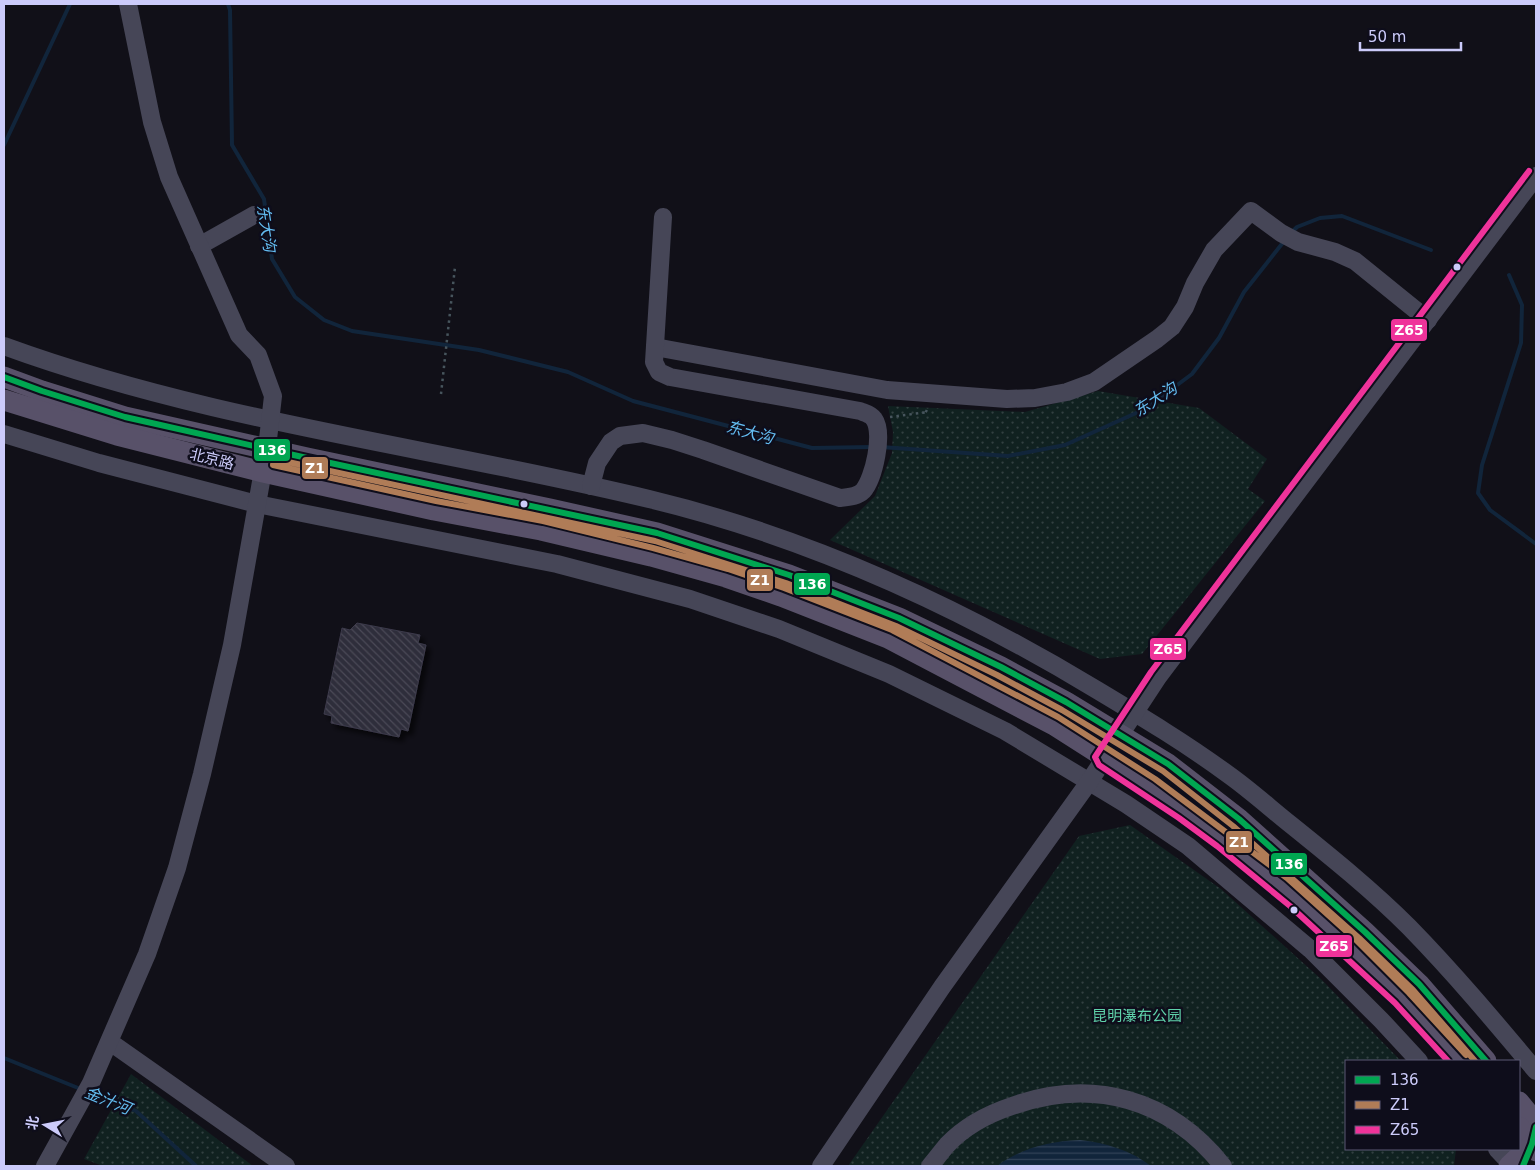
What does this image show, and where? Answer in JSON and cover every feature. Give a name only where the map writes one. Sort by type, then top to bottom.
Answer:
[{"type":"main road","name":"北京路","points":[[4,377],[125,417],[657,534],[789,575],[899,618],[1001,666],[1066,702],[1168,764],[1238,818],[1296,869],[1419,984],[1485,1060]]},
{"type":"main road","name":"北京路","points":[[4,400],[117,435],[263,472],[434,510],[541,530],[651,556],[726,577],[781,596],[888,638],[1054,725],[1150,786],[1281,885],[1403,999],[1459,1060]]},
{"type":"main road","points":[[1520,1103],[1536,1123]]},
{"type":"main road","points":[[1510,1162],[1535,1141],[1520,1128]]},
{"type":"street","points":[[45,1166],[75,1114],[110,1042],[147,954],[182,849],[232,646],[267,448],[273,396],[258,355],[239,335],[169,177],[152,122],[128,4]]},
{"type":"street","points":[[821,1166],[942,987],[1089,782],[1158,677],[1536,176]]},
{"type":"street","points":[[654,347],[887,390],[1007,399],[1035,398],[1067,392],[1094,382],[1172,327],[1214,250],[1251,211],[1281,233],[1298,242],[1335,252],[1355,261],[1428,320]]},
{"type":"street","points":[[199,246],[254,215]]},
{"type":"street","points":[[590,486],[597,463],[611,442],[620,436],[631,434],[643,433],[672,440],[840,498],[852,497],[862,491],[876,462],[878,428],[874,419],[868,414],[670,377],[659,372],[654,362],[654,347],[663,217]]},
{"type":"street","points":[[4,346],[94,376],[178,399],[590,486],[713,515],[798,544],[880,577],[972,619],[1020,644],[1135,712],[1230,776],[1334,859],[1408,926],[1477,1000],[1536,1071]]},
{"type":"street","points":[[4,434],[99,463],[257,504],[557,564],[690,599],[779,629],[889,674],[1004,731],[1126,804],[1188,846],[1310,948],[1418,1060]]},
{"type":"street","points":[[110,1042],[286,1166]]},
{"type":"street","points":[[930,1166],[947,1145],[969,1126],[1000,1110],[1029,1100],[1072,1093],[1089,1093],[1122,1098],[1154,1109],[1169,1117],[1198,1139],[1223,1166]]},
{"type":"path","points":[[441,394],[455,267]]},
{"type":"path","points":[[878,428],[888,417],[928,412],[912,402],[912,392]]},
{"type":"green space","points":[[1098,391],[1199,408],[1267,459],[1248,489],[1265,501],[1142,654],[1100,659],[830,540],[875,496],[892,453],[893,432],[888,406],[1025,412]]},
{"type":"green space","name":"昆明瀑布公园","points":[[1130,825],[1221,889],[1321,979],[1400,1060],[1345,1060],[1345,1150],[1456,1150],[1454,1166],[848,1166],[1079,836]]},
{"type":"green space","points":[[131,1074],[253,1166],[103,1166],[84,1159]]},
{"type":"water","points":[[1080,1140],[1117,1148],[1143,1160],[1151,1166],[997,1166],[1026,1150],[1057,1142]]},
{"type":"building","points":[[357,623],[420,635],[418,643],[426,645],[408,731],[401,729],[399,737],[331,723],[332,716],[324,714],[342,628],[350,630]]},
{"type":"waterway","name":"东大沟","points":[[4,145],[70,4]]},
{"type":"waterway","name":"东大沟","points":[[228,4],[230,10],[232,145],[264,199],[272,259],[295,297],[324,320],[352,331],[479,350],[568,372],[633,401],[812,448],[872,447]]},
{"type":"waterway","name":"东大沟","points":[[1291,233],[1297,227],[1320,218],[1342,216],[1431,250]]},
{"type":"waterway","name":"东大沟","points":[[881,447],[1008,456],[1065,445],[1145,409],[1192,374],[1219,338],[1244,292],[1285,240]]},
{"type":"waterway","name":"东大沟","points":[[1509,275],[1522,305],[1521,343],[1482,465],[1478,493],[1490,510],[1536,544]]},
{"type":"waterway","name":"金汁河","points":[[4,1058],[83,1090]]},
{"type":"waterway","name":"金汁河","points":[[92,1094],[136,1111],[196,1166]]},
{"type":"transit line","name":"Z65","points":[[1447,1060],[1395,1003],[1290,906],[1217,846],[1179,818],[1099,765],[1095,757],[1151,672],[1529,171]]},
{"type":"transit line","name":"136","points":[[4,377],[125,417],[657,533],[789,575],[899,618],[1001,667],[1066,702],[1168,764],[1239,819],[1365,932],[1419,984],[1485,1060]]},
{"type":"transit line","name":"Z1","points":[[1466,1055],[1409,993],[1356,940],[1287,878],[1155,779],[1058,717],[892,630],[784,588],[728,569],[653,548],[543,521],[436,501],[273,465],[274,459],[655,541],[786,583],[896,626],[997,675],[1062,710],[1163,771],[1233,826],[1359,938],[1413,990],[1474,1060]]},
{"type":"transit line","name":"136","points":[[1523,1166],[1532,1144],[1536,1127]]}]
